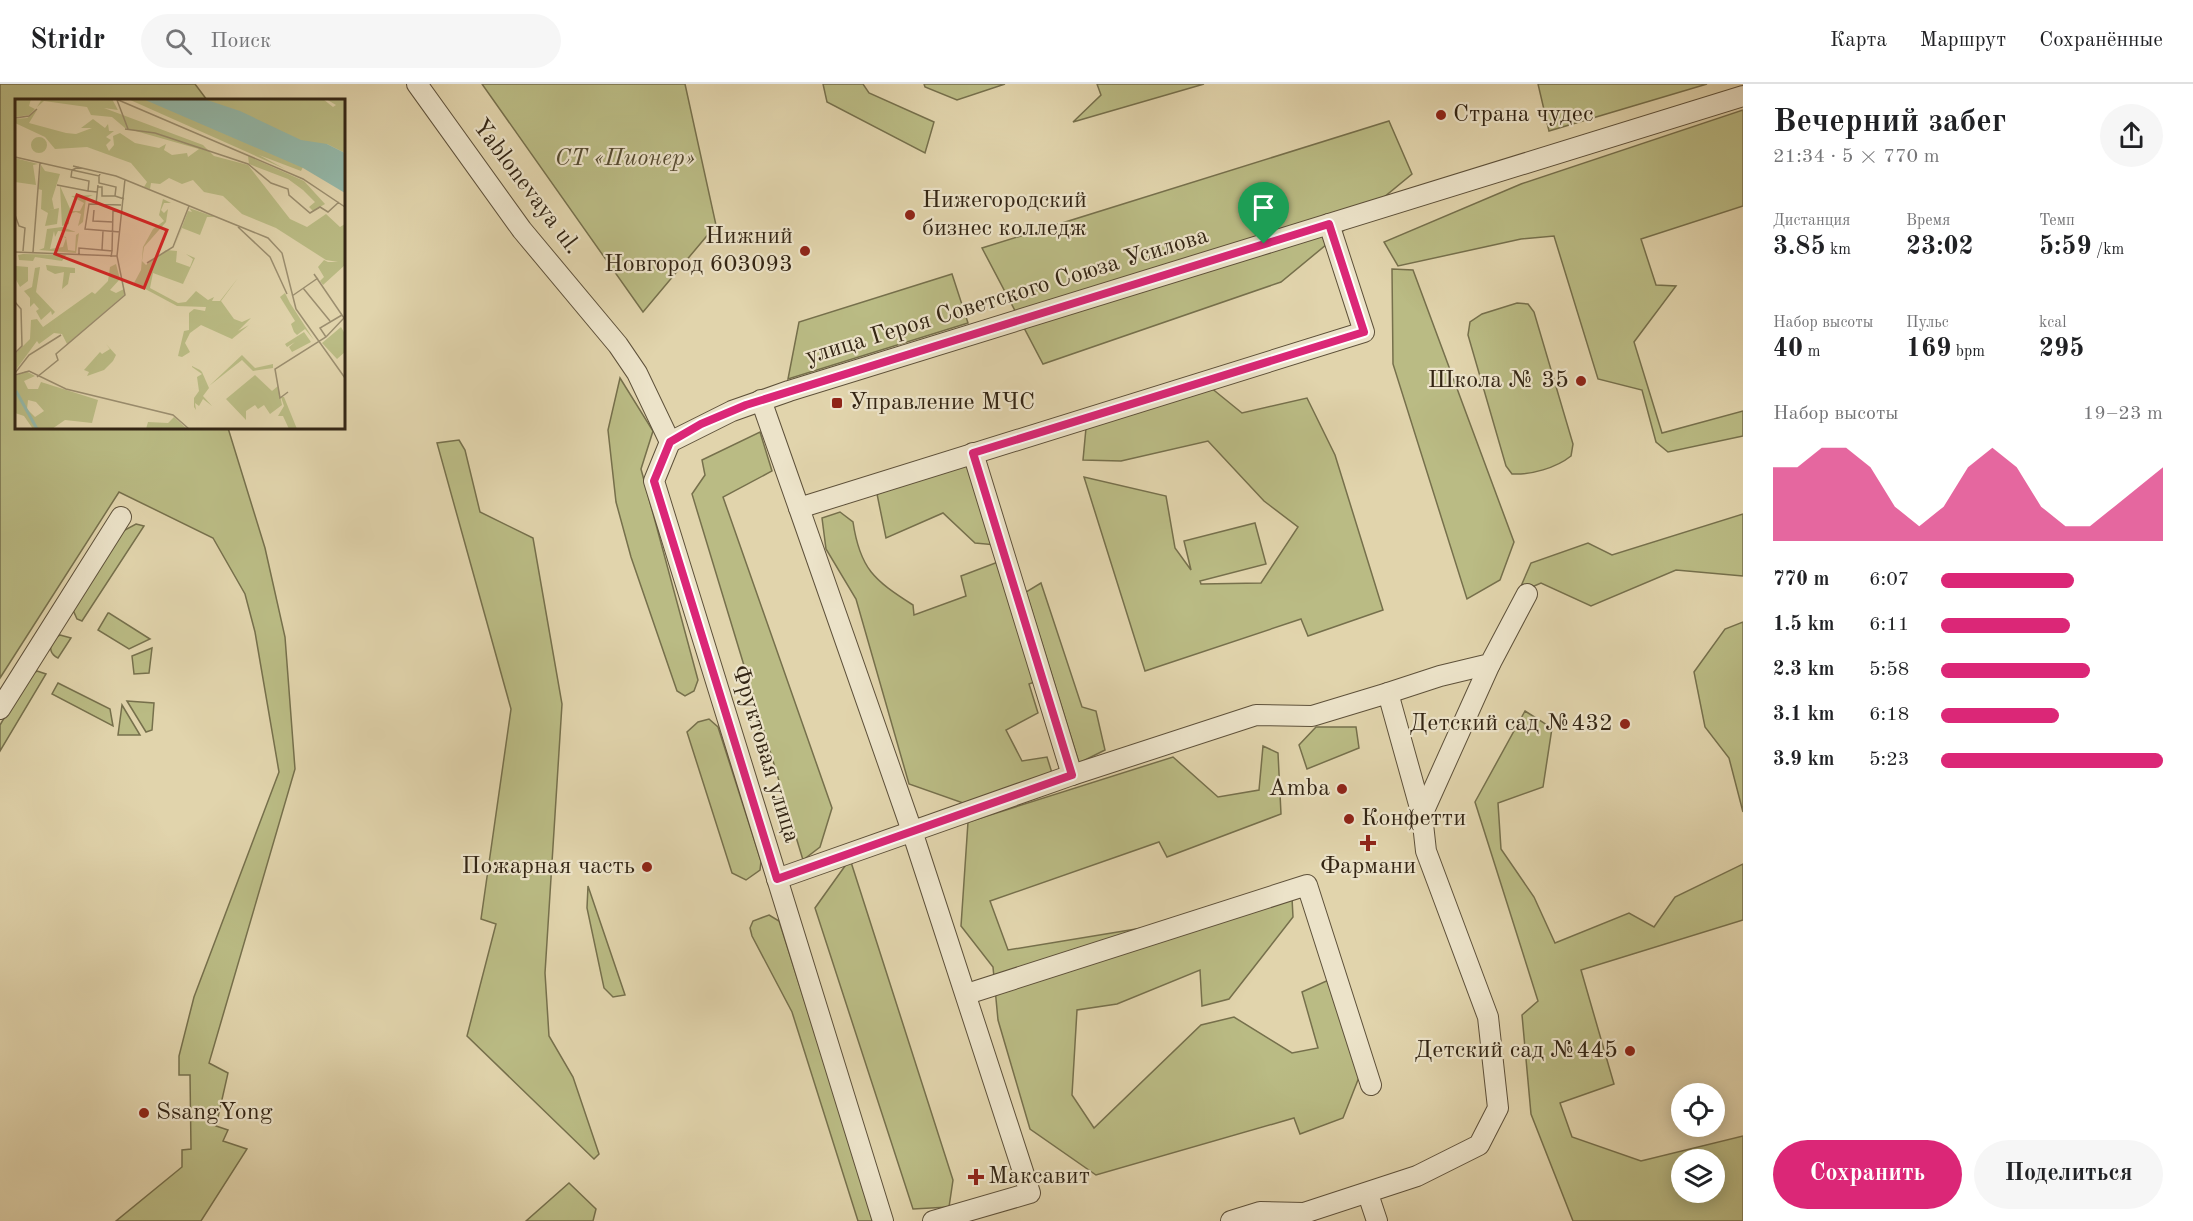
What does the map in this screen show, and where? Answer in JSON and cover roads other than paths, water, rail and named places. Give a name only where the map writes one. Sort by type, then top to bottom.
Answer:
[{"type":"street","name":"Yablonevaya ul.","points":[[417,84],[522,230],[618,345],[637,374],[670,442]]},
{"type":"street","name":"улица Героя Советского Союза Усилова","points":[[670,442],[701,424],[761,400],[1743,96]]},
{"type":"street","points":[[799,508],[1364,332],[1329,224]]},
{"type":"street","points":[[761,400],[912,831],[1030,1193],[933,1221]]},
{"type":"street","name":"Фруктовая улица","points":[[670,442],[654,481],[883,1221]]},
{"type":"street","points":[[973,453],[1072,775]]},
{"type":"street","points":[[0,709],[121,517]]},
{"type":"street","points":[[1422,815],[1490,664],[1527,594]]},
{"type":"street","points":[[777,879],[1072,775],[1256,715],[1312,716],[1440,676],[1490,664]]},
{"type":"street","points":[[1231,1221],[1260,1212],[1304,1213],[1368,1194],[1417,1176],[1479,1145],[1498,1108],[1488,1017],[1426,851],[1422,815],[1388,693]]},
{"type":"street","points":[[967,994],[1307,885],[1371,1085]]},
{"type":"street","points":[[1368,1194],[1377,1221]]},
{"type":"place","name":"Страна чудес","points":[[1441,115]]},
{"type":"place","name":"Нижегородский бизнес колледж","points":[[910,215]]},
{"type":"place","name":"Нижний Новгород 603093","points":[[805,251]]},
{"type":"place","name":"Школа № 35","points":[[1581,381]]},
{"type":"place","name":"Управление МЧС","points":[[837,403]]},
{"type":"place","name":"Детский сад №432","points":[[1625,724]]},
{"type":"place","name":"Amba","points":[[1342,789]]},
{"type":"place","name":"Конфетти","points":[[1349,819]]},
{"type":"place","name":"Фармани","points":[[1368,843]]},
{"type":"place","name":"Пожарная часть","points":[[647,867]]},
{"type":"place","name":"Детский сад №445","points":[[1630,1051]]},
{"type":"place","name":"SsangYong","points":[[144,1113]]},
{"type":"place","name":"Максавит","points":[[976,1177]]},
{"type":"park label","name":"СТ «Пионер»","points":[[625,159]]}]
